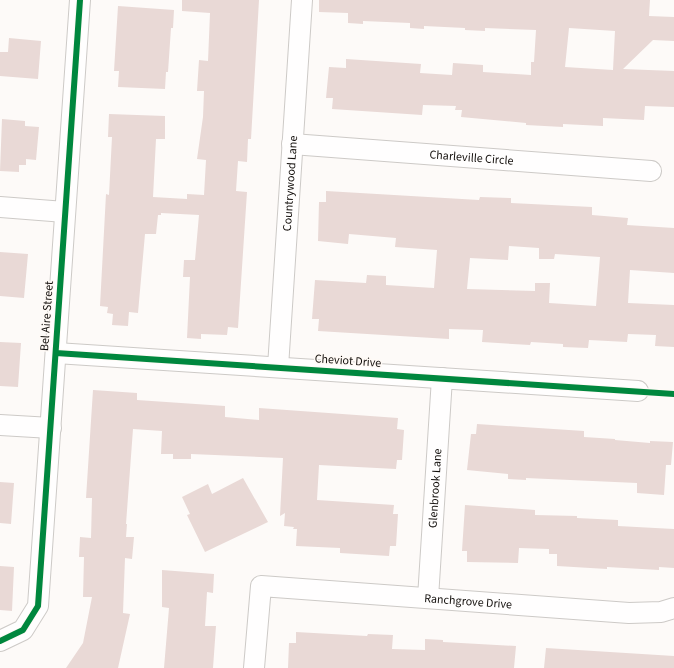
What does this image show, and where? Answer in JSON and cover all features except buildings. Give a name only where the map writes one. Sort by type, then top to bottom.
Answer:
[{"type":"street","points":[[75,0],[80,0]]},
{"type":"street","name":"Bel Aire Street","points":[[0,641],[23,630],[38,606],[80,0]]},
{"type":"street","name":"Countrywood Lane","points":[[278,367],[302,0]]},
{"type":"street","name":"Charleville Circle","points":[[292,144],[651,171]]},
{"type":"street","points":[[0,207],[65,212]]},
{"type":"street","name":"Cheviot Drive","points":[[56,353],[638,391]]},
{"type":"street","name":"Glenbrook Lane","points":[[428,598],[442,378]]},
{"type":"street","points":[[0,425],[51,428]]},
{"type":"street","name":"Ranchgrove Drive","points":[[254,668],[261,586],[629,613],[661,612],[674,608]]},
{"type":"cycle path","points":[[0,641],[23,630],[38,606],[80,0]]},
{"type":"cycle path","points":[[56,353],[674,394]]}]
